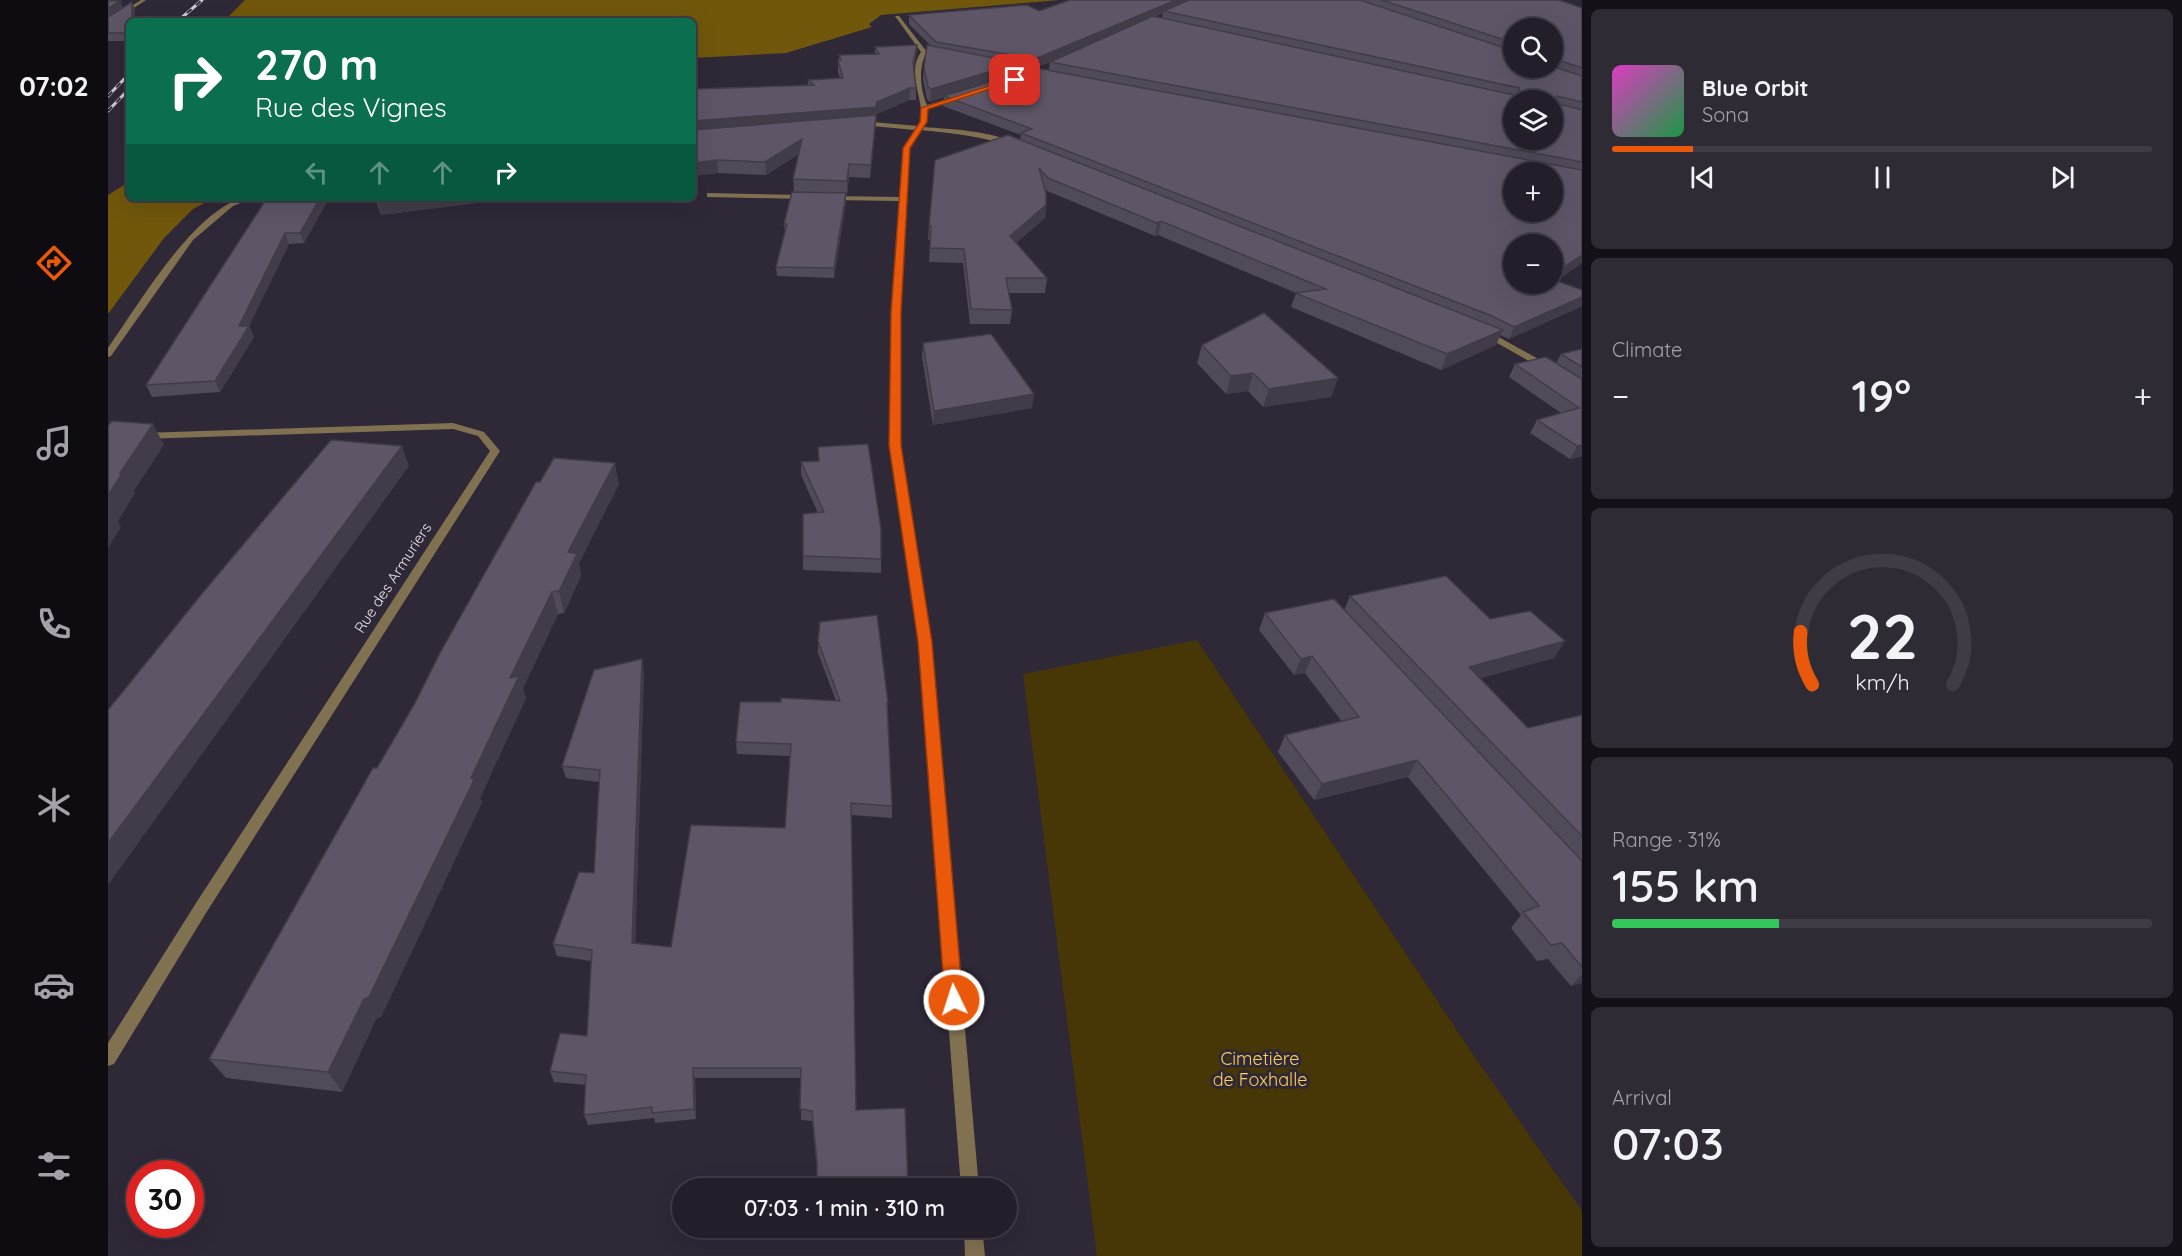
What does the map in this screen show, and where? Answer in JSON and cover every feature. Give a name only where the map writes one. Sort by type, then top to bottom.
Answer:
[{"type":"street","points":[[108,23],[144,0]]},
{"type":"street","points":[[897,17],[924,52],[935,54]]},
{"type":"street","points":[[924,52],[918,68],[924,122],[906,148],[896,312],[895,445],[925,642],[969,1178]]},
{"type":"street","points":[[924,108],[969,95]]},
{"type":"street","points":[[857,123],[920,128],[999,139],[1020,147]]},
{"type":"street","points":[[710,195],[809,197]]},
{"type":"street","points":[[820,197],[904,199]]},
{"type":"street","points":[[108,354],[190,238],[230,204],[240,201]]},
{"type":"street","points":[[1472,327],[1522,352],[1551,371]]},
{"type":"street","name":"Rue des Armuriers","points":[[108,1058],[207,898],[495,451],[481,434],[453,426],[132,436]]},
{"type":"street","points":[[974,1238],[975,1256]]},
{"type":"green space","name":"Cimetière de Foxhalle","points":[[1197,640],[1470,1050],[1582,1211],[1582,1256],[1097,1256],[1023,674]]},
{"type":"shaded area","points":[[245,0],[1060,0],[881,15],[869,24],[872,27],[786,53],[696,58],[696,18],[227,18]]},
{"type":"shaded area","points":[[126,184],[126,201],[208,201],[193,209],[164,238],[108,314],[108,195]]},
{"type":"building","points":[[1070,0],[1176,0],[1035,59],[936,42],[909,15],[1027,5],[1039,11]]},
{"type":"building","points":[[1189,0],[1360,0],[1503,47],[1503,78],[1563,78],[1563,70],[1582,76],[1582,102],[1563,97],[1563,90],[1519,90],[1519,88],[1164,11]]},
{"type":"building","points":[[1382,0],[1559,0],[1582,8],[1582,68],[1563,62],[1563,18],[1503,18],[1503,39]]},
{"type":"building","points":[[108,1],[120,1],[108,8]]},
{"type":"building","points":[[132,2],[132,18],[126,18],[126,33],[108,33],[108,17]]},
{"type":"building","points":[[1153,16],[1503,93],[1503,147],[1050,62]]},
{"type":"building","points":[[917,45],[913,63],[916,88],[910,88],[877,102],[876,107],[696,121],[696,89],[814,85],[808,80],[843,78],[838,60],[841,60],[839,55],[879,54],[875,47]]},
{"type":"building","points":[[927,45],[1019,63],[931,89],[928,87],[924,67]]},
{"type":"building","points":[[1036,68],[1539,162],[1503,162],[1503,222],[1563,222],[1563,166],[1582,170],[1582,255],[1563,268],[1563,234],[1503,234],[1503,294],[1563,294],[1563,283],[1582,290],[1582,297],[1514,327],[1492,316],[1021,133],[1032,129],[944,96]]},
{"type":"building","points":[[1563,105],[1582,110],[1582,162],[1518,150],[1563,150]]},
{"type":"building","points":[[876,115],[871,165],[849,164],[847,181],[793,179],[802,139],[765,162],[717,160],[696,163],[696,130]]},
{"type":"building","points":[[1008,135],[1503,330],[1447,354],[1295,293],[1326,289],[1161,221],[1157,223],[1048,178],[1039,168],[1046,194],[1046,205],[1010,236],[1047,278],[1006,278],[1012,310],[971,309],[964,249],[930,248],[931,226],[929,226],[935,160]]},
{"type":"building","points":[[792,192],[846,193],[834,268],[776,267]]},
{"type":"building","points":[[265,201],[318,201],[300,233],[285,233],[239,326],[249,326],[215,381],[146,385]]},
{"type":"building","points":[[1264,313],[1338,378],[1269,389],[1253,373],[1231,376],[1202,345]]},
{"type":"building","points":[[991,334],[1034,394],[934,411],[923,343]]},
{"type":"building","points":[[1582,349],[1582,367],[1561,354]]},
{"type":"building","points":[[1546,357],[1582,379],[1582,445],[1577,446],[1537,420],[1579,408],[1515,364]]},
{"type":"building","points":[[112,421],[153,424],[108,495],[108,426]]},
{"type":"building","points":[[331,440],[402,446],[108,843],[108,710]]},
{"type":"building","points":[[868,444],[881,529],[881,559],[803,556],[803,514],[824,512],[801,462],[819,461],[818,447]]},
{"type":"building","points":[[554,458],[615,463],[568,552],[577,554],[559,591],[552,592],[510,678],[519,676],[471,778],[474,780],[369,997],[364,999],[328,1072],[209,1059],[373,768],[377,768],[414,705],[440,653],[536,482],[540,482]]},
{"type":"building","points":[[1446,576],[1490,619],[1530,611],[1565,641],[1469,667],[1528,728],[1582,715],[1582,836],[1350,596]]},
{"type":"building","points":[[1334,599],[1582,861],[1582,967],[1562,943],[1551,945],[1523,912],[1539,906],[1417,760],[1322,784],[1285,735],[1359,717],[1312,656],[1301,659],[1265,613]]},
{"type":"building","points":[[877,615],[888,703],[892,806],[851,803],[856,1110],[905,1108],[908,1178],[817,1178],[812,1111],[800,1109],[801,1068],[693,1068],[694,1109],[652,1113],[652,1107],[584,1115],[586,1075],[550,1071],[560,1033],[587,1036],[592,950],[553,944],[579,872],[594,873],[600,770],[562,766],[594,670],[642,659],[632,943],[671,947],[691,825],[785,828],[791,744],[736,742],[740,702],[781,702],[781,698],[840,701],[818,641],[820,622]]},
{"type":"railway","points":[[181,18],[202,0]]},
{"type":"railway","points":[[108,96],[126,77]]},
{"type":"railway","points":[[108,111],[126,92]]},
{"type":"route","points":[[954,1000],[925,642],[895,445],[896,312],[906,148],[924,122],[926,111],[924,108],[1015,80]]}]
